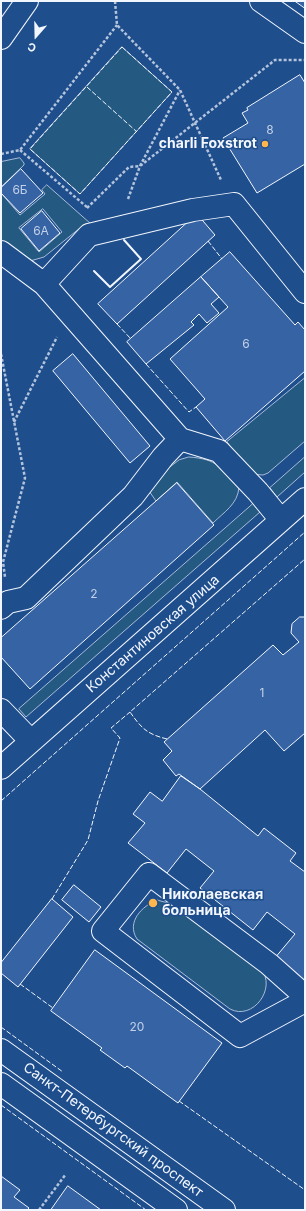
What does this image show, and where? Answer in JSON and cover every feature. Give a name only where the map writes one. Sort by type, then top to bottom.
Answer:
[{"type":"main road","points":[[1,38],[27,1]]},
{"type":"main road","points":[[261,1],[305,32]]},
{"type":"main road","points":[[44,284],[89,235],[193,210],[234,204],[305,292]]},
{"type":"main road","points":[[1,252],[44,284],[180,439],[219,451],[282,520]]},
{"type":"main road","points":[[3,602],[26,598],[133,496],[180,439]]},
{"type":"main road","name":"Константиновская улица","points":[[1,768],[305,499]]},
{"type":"main road","points":[[1,710],[31,741]]},
{"type":"main road","points":[[305,996],[269,964],[149,874],[103,931],[240,1036],[305,1001]]},
{"type":"main road","name":"Санкт-Петербургский проспект","points":[[1,1050],[224,1210]]},
{"type":"main road","name":"Санкт-Петербургский проспект","points":[[1,1084],[176,1210]]},
{"type":"path","points":[[115,1],[117,25],[180,90],[208,154],[234,204]]},
{"type":"path","points":[[1,154],[20,150],[117,25]]},
{"type":"path","points":[[88,208],[129,167],[140,166],[275,60],[305,60]]},
{"type":"path","points":[[20,150],[113,230],[125,209],[140,166],[180,90]]},
{"type":"path","points":[[14,422],[70,313]]},
{"type":"path","points":[[1,354],[25,478],[3,562],[3,602]]},
{"type":"path","points":[[39,1210],[66,1174]]},
{"type":"shaded area","points":[[122,47],[172,92],[80,194],[30,149]]},
{"type":"shaded area","points":[[20,158],[24,165],[1,187],[1,162]]},
{"type":"shaded area","points":[[47,185],[91,224],[85,224],[44,257],[30,261],[1,242],[1,193],[20,215],[45,194],[42,190]],"holes":[[[43,209],[62,232],[39,252],[19,228]]]},
{"type":"shaded area","points":[[305,378],[305,441],[268,473],[263,475],[251,474],[227,442]]},
{"type":"shaded area","points":[[189,457],[213,462],[239,487],[233,503],[213,523],[177,482],[156,501],[149,491],[150,482],[179,460]]},
{"type":"shaded area","points":[[305,457],[305,472],[277,497],[270,488]]},
{"type":"shaded area","points":[[253,504],[260,512],[26,717],[19,709]]},
{"type":"shaded area","points":[[157,900],[168,903],[261,969],[265,977],[266,985],[260,1001],[254,1007],[239,1012],[230,1009],[137,939],[133,927],[137,915],[146,906]]},
{"type":"building","points":[[295,1],[305,1],[305,8]]},
{"type":"building","points":[[300,75],[305,83],[305,164],[257,193],[223,138],[248,123],[242,113],[248,110],[247,108]]},
{"type":"building","points":[[21,169],[43,193],[20,213],[1,193],[1,188]]},
{"type":"building","points":[[42,211],[60,233],[39,251],[21,229]]},
{"type":"building","points":[[197,214],[215,235],[117,324],[98,304]]},
{"type":"building","points":[[230,252],[295,325],[298,322],[305,330],[305,371],[225,441],[196,407],[205,399],[170,359],[228,307],[201,277]]},
{"type":"building","points":[[201,277],[219,297],[211,304],[219,313],[207,323],[199,314],[191,322],[194,325],[146,364],[127,342]]},
{"type":"building","points":[[73,354],[150,446],[130,463],[53,371]]},
{"type":"building","points":[[177,483],[214,525],[30,689],[1,657],[1,638]]},
{"type":"building","points":[[300,617],[305,617],[305,733],[284,751],[265,730],[200,789],[179,774],[176,776],[163,760],[172,751],[164,742],[273,645],[283,655],[299,642],[291,633],[292,624]]},
{"type":"building","points":[[181,776],[200,789],[258,836],[264,828],[296,853],[290,861],[305,872],[305,983],[274,959],[295,934],[267,912],[253,930],[200,888],[214,871],[186,849],[167,873],[128,843],[145,823],[133,814],[150,792],[162,801]]},
{"type":"building","points":[[74,885],[101,907],[89,922],[62,900]]},
{"type":"building","points":[[52,899],[73,917],[18,987],[1,973],[1,963]]},
{"type":"building","points":[[95,950],[222,1043],[178,1103],[127,1066],[125,1068],[100,1050],[102,1048],[51,1011]]},
{"type":"building","points":[[1,1176],[20,1190],[14,1197],[29,1208],[27,1210],[1,1210]]},
{"type":"building","points":[[68,1186],[101,1210],[51,1210]]},
{"type":"fence","points":[[122,47],[172,92],[80,194],[30,149],[122,47]]},
{"type":"fence","points":[[87,87],[137,132]]},
{"type":"fence","points":[[208,241],[222,259]]},
{"type":"fence","points":[[117,324],[131,339]]},
{"type":"fence","points":[[146,364],[189,412],[196,407]]},
{"type":"fence","points":[[1,801],[305,532]]},
{"type":"fence","points":[[167,739],[150,733],[138,723],[130,712],[305,559]]},
{"type":"fence","points":[[52,899],[88,840],[98,801],[120,738],[111,728],[130,712]]},
{"type":"fence","points":[[20,984],[53,1008]]},
{"type":"fence","points":[[1,1027],[63,1072]]},
{"type":"fence","points":[[179,1101],[305,1190]]},
{"type":"fence","points":[[1,1105],[146,1210]]},
{"type":"wall","points":[[94,271],[110,287],[141,259],[124,240]]},
{"type":"place","name":"charli Foxstrot","points":[[265,144]]},
{"type":"place","name":"Николаевская больница","points":[[153,903]]}]
